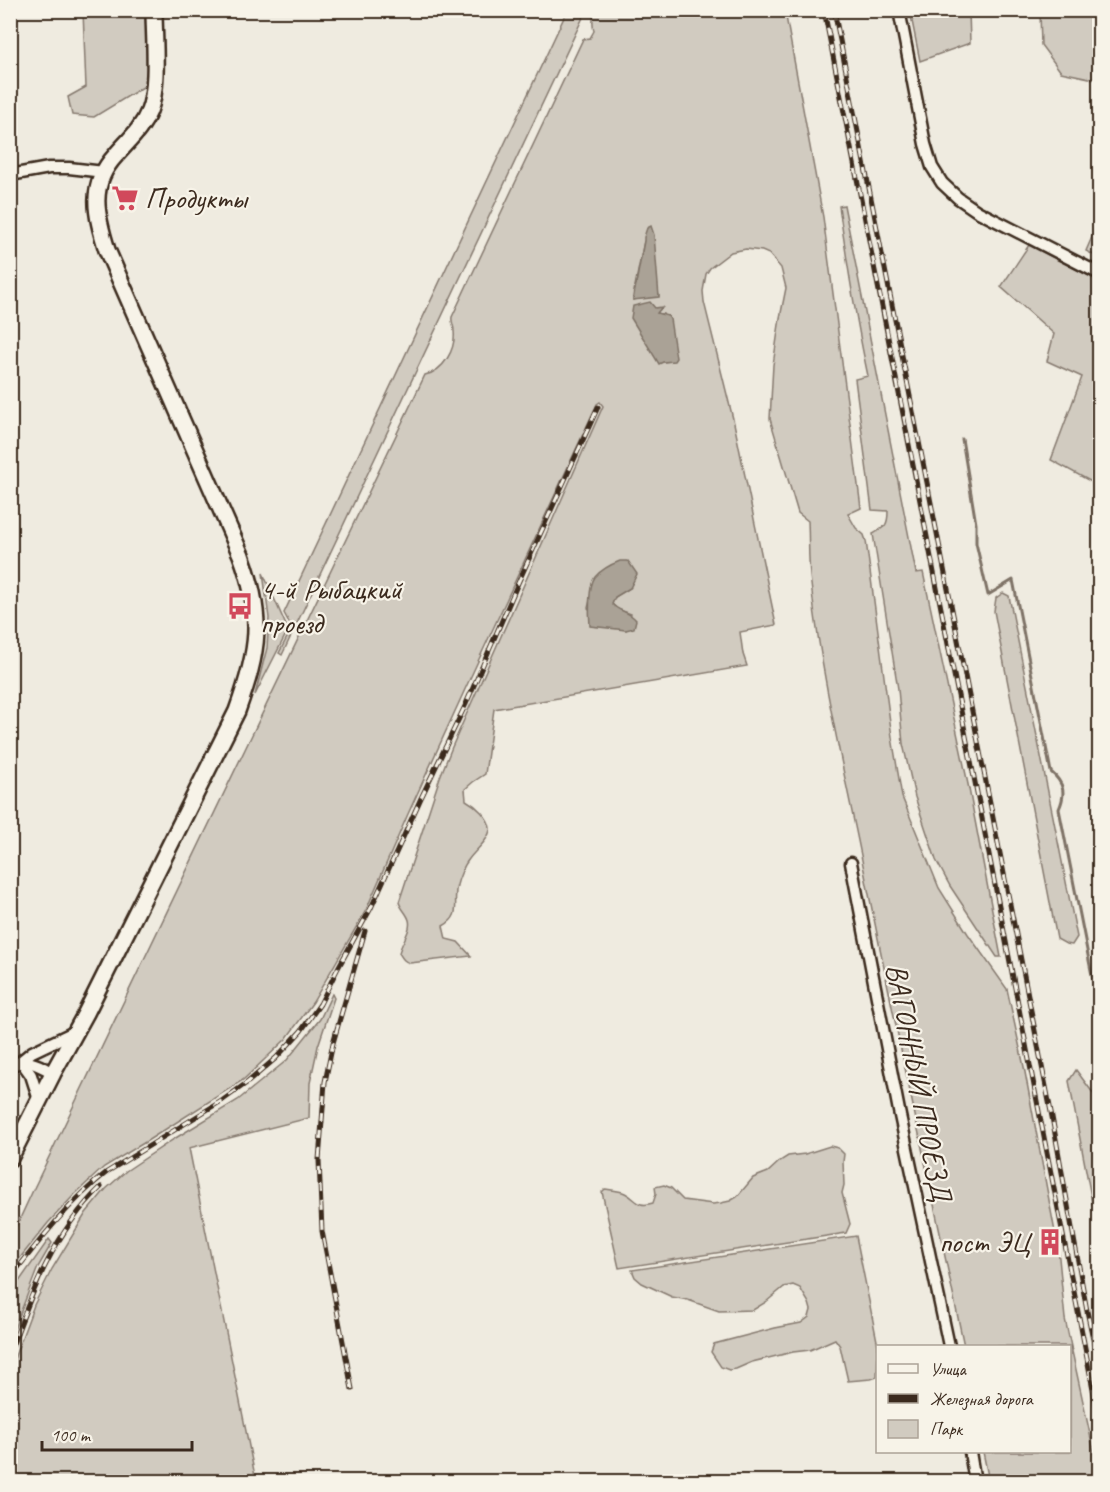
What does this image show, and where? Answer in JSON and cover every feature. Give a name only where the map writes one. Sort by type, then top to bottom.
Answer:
[{"type":"street","points":[[10,1158],[86,1014],[237,711],[250,673],[256,639],[257,624],[252,586],[241,555],[107,250],[98,221],[96,202],[98,186],[104,172],[114,157],[134,136],[149,111],[153,98],[154,10]]},
{"type":"street","points":[[899,10],[925,144],[932,166],[942,183],[977,212],[1100,274]]},
{"type":"street","points":[[10,175],[49,168],[104,172]]},
{"type":"street","name":"ВАГОННЫЙ ПРОЕЗД","points":[[851,863],[949,1345]]},
{"type":"street","points":[[10,1066],[32,1052],[76,1031]]},
{"type":"street","points":[[21,1061],[38,1064],[53,1073]]},
{"type":"street","points":[[21,1061],[31,1075],[39,1100]]},
{"type":"street","points":[[970,1453],[975,1482]]},
{"type":"green space","points":[[83,11],[148,11],[148,84],[94,117],[72,115],[68,97],[86,87]]},
{"type":"green space","points":[[567,11],[586,11],[282,655],[279,653],[292,628],[284,613]]},
{"type":"green space","points":[[595,11],[785,11],[823,217],[861,508],[848,514],[866,541],[902,797],[939,888],[1007,989],[1058,1248],[1065,1319],[1071,1345],[964,1345],[828,692],[810,576],[808,521],[798,513],[770,419],[773,365],[786,288],[781,268],[769,254],[746,249],[731,252],[710,268],[706,274],[703,291],[734,423],[776,625],[740,632],[747,666],[494,709],[485,774],[465,789],[466,800],[484,816],[490,828],[485,841],[467,862],[460,875],[456,891],[455,913],[443,926],[446,939],[458,942],[471,956],[410,963],[403,960],[399,953],[410,924],[399,902],[440,777],[603,406],[600,402],[597,404],[467,685],[366,910],[313,1002],[286,1039],[243,1080],[104,1167],[48,1223],[11,1269],[11,1238],[35,1186],[425,375],[438,369],[451,352],[454,338],[452,317],[583,39],[590,38],[594,31]],"holes":[[[644,241],[659,296],[633,300]],[[655,308],[662,308],[657,312],[664,314],[670,361],[663,362]],[[592,584],[630,588],[615,597],[612,604],[617,609],[631,614],[626,630],[610,627],[588,608]]]},
{"type":"green space","points":[[910,11],[969,11],[970,43],[920,61]]},
{"type":"green space","points":[[1040,11],[1099,11],[1099,80],[1061,72],[1041,45]]},
{"type":"green space","points":[[844,205],[916,573],[923,572],[969,789],[1001,957],[997,957],[950,886],[936,860],[915,797],[903,744],[898,689],[873,534],[885,526],[888,511],[872,510],[855,379],[868,376],[839,206]]},
{"type":"green space","points":[[1099,221],[1099,258],[1086,251]]},
{"type":"green space","points":[[1029,245],[1099,281],[1099,486],[1051,460],[1082,377],[1047,361],[1054,334],[1001,287]]},
{"type":"green space","points":[[263,573],[288,630],[255,695],[267,648],[269,618]]},
{"type":"green space","points":[[1003,593],[1009,596],[1077,937],[1072,945],[1057,939],[994,611],[996,598]]},
{"type":"green space","points":[[332,994],[334,998],[318,1046],[310,1083],[309,1118],[189,1148],[256,1481],[11,1481],[11,1367],[34,1305],[52,1269],[86,1213],[106,1189],[126,1171],[238,1100],[287,1060],[320,1019]]},
{"type":"green space","points":[[1076,1070],[1099,1104],[1099,1239],[1069,1081]]},
{"type":"green space","points":[[830,1146],[838,1148],[844,1154],[842,1193],[850,1224],[846,1233],[619,1268],[602,1192],[605,1189],[623,1192],[640,1204],[648,1204],[653,1203],[656,1194],[655,1187],[664,1185],[671,1188],[683,1200],[721,1203],[737,1197],[753,1178],[768,1172],[788,1156],[805,1154]]},
{"type":"green space","points":[[856,1236],[878,1345],[876,1377],[848,1381],[840,1346],[835,1339],[810,1350],[752,1362],[736,1369],[729,1370],[721,1367],[711,1352],[714,1344],[801,1323],[809,1317],[811,1310],[809,1303],[800,1288],[793,1285],[784,1287],[753,1310],[719,1311],[672,1297],[642,1283],[635,1277],[632,1270]]},
{"type":"green space","points":[[49,1239],[52,1243],[38,1267],[11,1337],[11,1293]]},
{"type":"green space","points":[[1071,1347],[1099,1481],[989,1481],[983,1453],[1071,1453]]},
{"type":"shaded area","points":[[651,226],[654,235],[659,297],[633,300],[644,237],[647,228]]},
{"type":"shaded area","points":[[650,302],[655,308],[662,307],[657,313],[668,316],[670,319],[676,358],[674,361],[659,364],[631,318],[633,306]]},
{"type":"shaded area","points":[[620,561],[628,561],[637,574],[630,588],[615,597],[612,604],[636,620],[634,628],[626,630],[590,626],[589,601],[593,581],[600,572]]},
{"type":"waterway","points":[[962,439],[976,524],[976,543],[988,595],[1013,580],[1051,772],[1059,780],[1063,793],[1059,809],[1100,1016]]},
{"type":"railway","points":[[824,10],[1100,1425]]},
{"type":"railway","points":[[834,10],[1100,1371]]},
{"type":"railway","points":[[10,1278],[56,1222],[93,1184],[107,1172],[248,1082],[276,1058],[301,1031],[320,1004],[371,908],[466,704],[598,407]]},
{"type":"railway","points":[[352,1389],[322,1231],[319,1160],[325,1082],[333,1043],[365,931]]},
{"type":"railway","points":[[10,1352],[36,1285],[57,1243],[84,1205],[101,1187]]},
{"type":"place","name":"Продукты","points":[[125,198]]},
{"type":"place","name":"4-й Рыбацкий проезд","points":[[240,606]]},
{"type":"place","name":"пост ЭЦ","points":[[1050,1242]]}]
